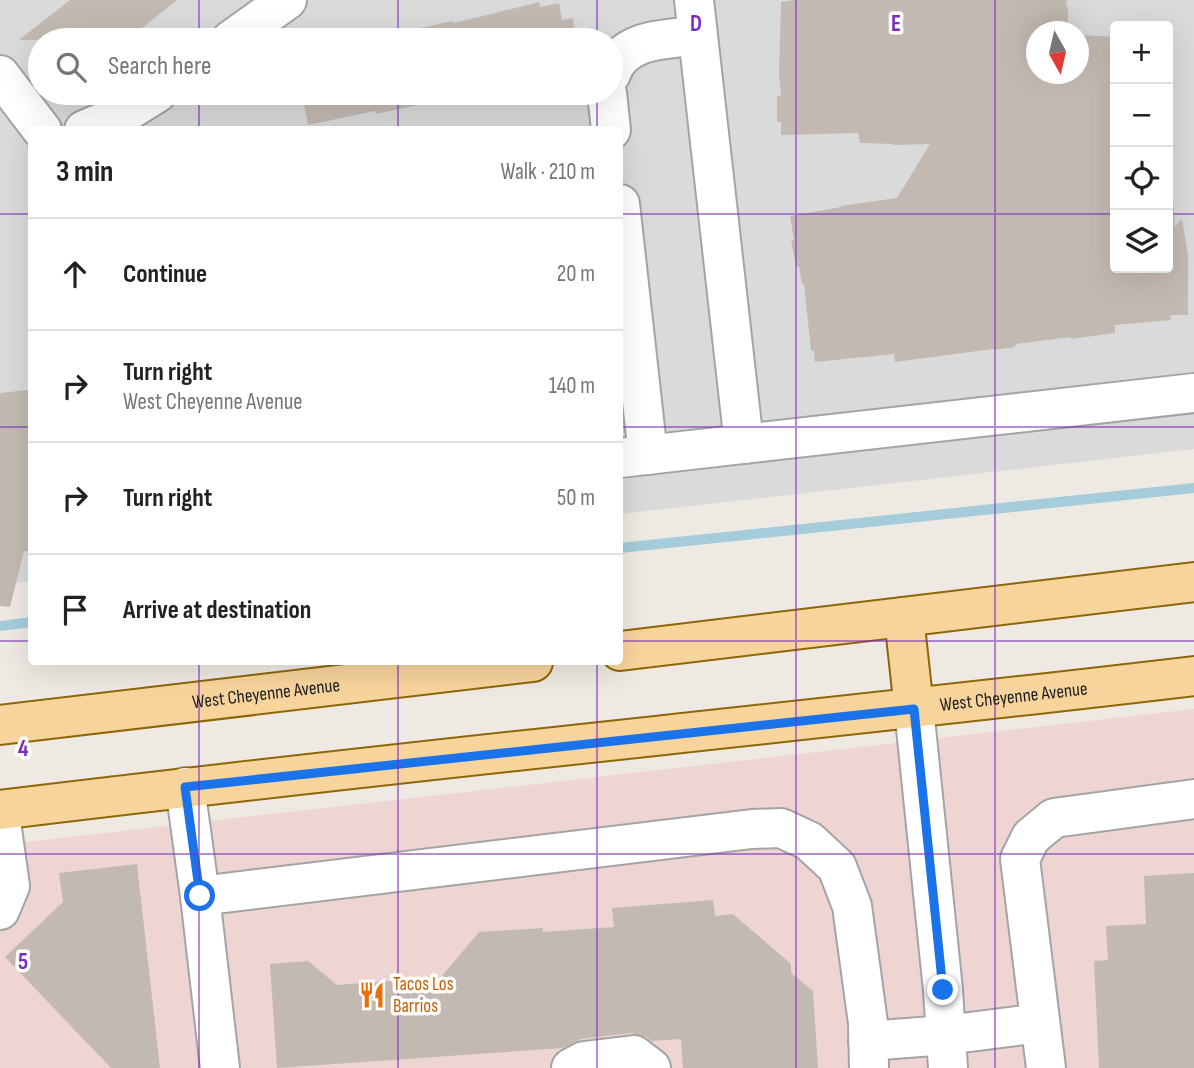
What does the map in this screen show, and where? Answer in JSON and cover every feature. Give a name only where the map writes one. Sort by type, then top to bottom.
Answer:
[{"type":"main road","points":[[623,651],[1194,582]]},
{"type":"main road","points":[[904,617],[914,709]]},
{"type":"main road","name":"West Cheyenne Avenue","points":[[0,725],[508,665]]},
{"type":"main road","name":"West Cheyenne Avenue","points":[[0,812],[185,787],[914,709],[1194,676]]},
{"type":"street","points":[[248,28],[287,0]]},
{"type":"street","points":[[623,55],[638,44],[656,40],[696,18],[744,444]]},
{"type":"street","points":[[0,75],[39,126]]},
{"type":"street","points":[[94,126],[138,105]]},
{"type":"street","points":[[608,105],[611,126]]},
{"type":"street","points":[[623,258],[634,457],[1194,393]]},
{"type":"street","points":[[914,709],[947,1051]]},
{"type":"street","points":[[185,787],[220,1068]]},
{"type":"street","points":[[1046,1068],[1020,859],[1031,836],[1054,818],[1194,799]]},
{"type":"street","points":[[0,812],[10,886],[0,910]]},
{"type":"street","points":[[200,896],[752,829],[781,828],[809,841],[837,867],[852,906],[868,1023],[869,1054],[947,1051],[1040,1023]]},
{"type":"street","points":[[571,1068],[584,1061],[634,1055],[651,1068]]},
{"type":"shaded area","points":[[0,0],[1194,0],[1194,449],[623,514],[623,126],[28,126],[28,581],[0,585]]},
{"type":"shaded area","points":[[1194,709],[1194,1068],[0,1068],[0,845]]},
{"type":"building","points":[[70,0],[177,0],[142,28],[34,28]]},
{"type":"building","points":[[1067,0],[1068,21],[1026,21],[1026,84],[1089,84],[1089,36],[1110,37],[1110,273],[1173,273],[1173,199],[1175,226],[1182,219],[1188,256],[1188,315],[1170,315],[1171,320],[1115,325],[1115,333],[1016,344],[1015,347],[994,350],[895,362],[894,354],[815,362],[814,350],[811,351],[804,284],[802,285],[799,266],[796,266],[791,241],[794,240],[790,216],[897,198],[930,144],[860,143],[858,133],[781,135],[781,122],[777,122],[777,96],[781,96],[781,2]]},
{"type":"building","points":[[539,2],[540,7],[559,3],[562,20],[573,18],[574,28],[420,28],[452,21],[454,23]]},
{"type":"building","points":[[28,33],[28,40],[19,40]]},
{"type":"building","points":[[304,105],[418,105],[376,114],[375,111],[308,125]]},
{"type":"building","points":[[28,390],[28,551],[24,551],[10,607],[0,606],[0,393]]},
{"type":"building","points":[[137,864],[160,1068],[111,1068],[5,957],[63,902],[59,873]]},
{"type":"building","points":[[1194,873],[1194,1068],[1099,1068],[1094,961],[1108,960],[1106,926],[1146,924],[1144,876]]},
{"type":"building","points":[[713,900],[715,916],[733,914],[791,964],[791,973],[813,991],[818,1068],[683,1068],[681,1039],[652,1041],[631,1033],[581,1039],[563,1048],[277,1068],[270,964],[308,961],[337,985],[441,977],[479,932],[543,928],[543,932],[614,927],[612,908]]},
{"type":"waterway","points":[[623,548],[1194,488]]},
{"type":"waterway","points":[[0,626],[28,622]]},
{"type":"place","name":"Tacos Los Barrios","points":[[372,995]]},
{"type":"route","points":[[200,896],[185,787],[914,709],[943,990]]}]
